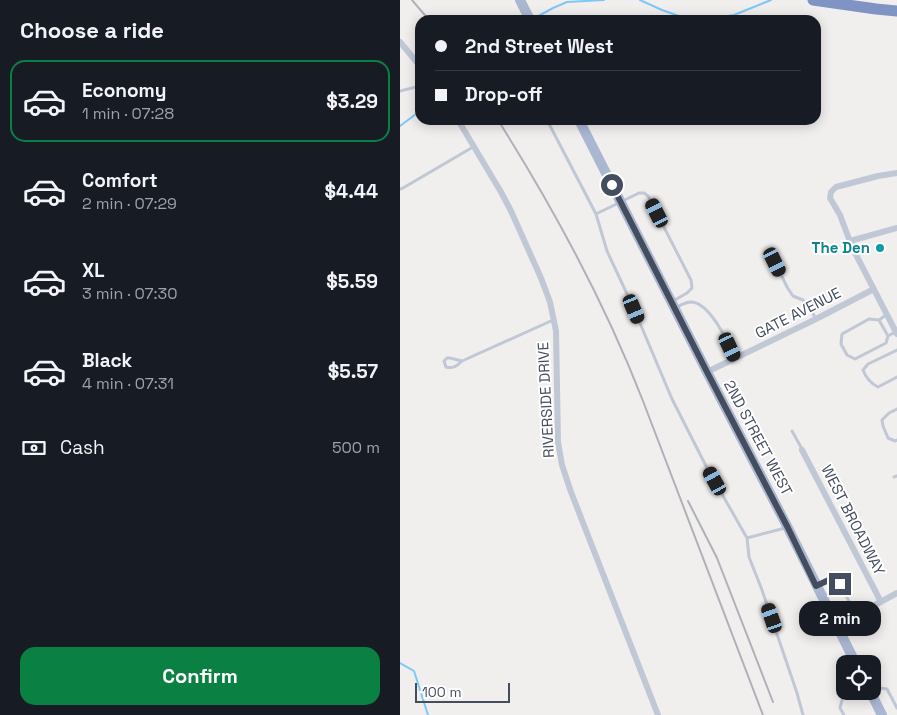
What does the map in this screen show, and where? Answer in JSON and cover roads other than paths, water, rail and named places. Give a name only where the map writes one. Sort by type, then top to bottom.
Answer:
[{"type":"highway","points":[[813,0],[897,10]]},
{"type":"main road","points":[[520,0],[528,15]]},
{"type":"main road","name":"2ND STREET WEST","points":[[582,125],[851,655]]},
{"type":"main road","points":[[874,700],[882,715]]},
{"type":"street","points":[[400,42],[415,60]]},
{"type":"street","name":"RIVERSIDE DRIVE","points":[[461,125],[501,192],[545,287],[556,331],[558,442],[562,465],[658,715]]},
{"type":"street","points":[[896,333],[850,241],[840,215],[830,198],[831,192],[836,187],[897,173]]},
{"type":"street","points":[[850,241],[896,230]]},
{"type":"street","name":"GATE AVENUE","points":[[707,372],[874,289]]},
{"type":"street","name":"WEST BROADWAY","points":[[802,450],[881,602]]},
{"type":"street","points":[[836,626],[897,593]]},
{"type":"lane","points":[[400,91],[415,87]]},
{"type":"lane","points":[[550,125],[596,214],[607,251],[672,399],[706,466],[747,538],[749,557],[797,692],[803,715]]},
{"type":"lane","points":[[400,189],[474,147]]},
{"type":"lane","points":[[596,214],[639,192],[648,196],[691,280],[692,288],[673,306]]},
{"type":"lane","points":[[775,262],[787,287],[794,296],[803,300],[812,310],[816,319]]},
{"type":"lane","points":[[673,306],[686,302],[695,302],[702,307],[714,319],[725,336],[735,358]]},
{"type":"lane","points":[[879,320],[888,336],[886,343],[855,359],[847,355],[840,344],[842,334],[869,319],[879,320],[887,315]]},
{"type":"lane","points":[[462,361],[447,358],[444,361],[446,367],[457,366],[462,361],[554,320]]},
{"type":"lane","points":[[888,336],[896,333]]},
{"type":"lane","points":[[897,350],[868,364],[863,370],[871,383],[878,387],[897,377]]},
{"type":"lane","points":[[897,409],[889,413],[882,420],[882,426],[888,438],[897,440]]},
{"type":"lane","points":[[792,431],[802,450]]},
{"type":"lane","points":[[747,538],[788,528]]},
{"type":"lane","points":[[816,586],[833,578],[840,584],[856,615]]},
{"type":"lane","points":[[881,688],[887,689],[897,708]]},
{"type":"lane","points":[[842,700],[840,708],[844,715]]},
{"type":"waterway","points":[[540,15],[567,2],[604,0]]},
{"type":"waterway","points":[[640,0],[676,15]]},
{"type":"waterway","points":[[734,15],[771,0]]},
{"type":"waterway","points":[[400,126],[415,115]]},
{"type":"waterway","points":[[400,663],[414,671],[428,715]]},
{"type":"railway","points":[[412,0],[425,15]]},
{"type":"railway","points":[[501,125],[577,257],[628,364],[763,715]]},
{"type":"railway","points":[[688,501],[717,558],[773,702]]},
{"type":"place","name":"The Den","points":[[880,248]]}]
